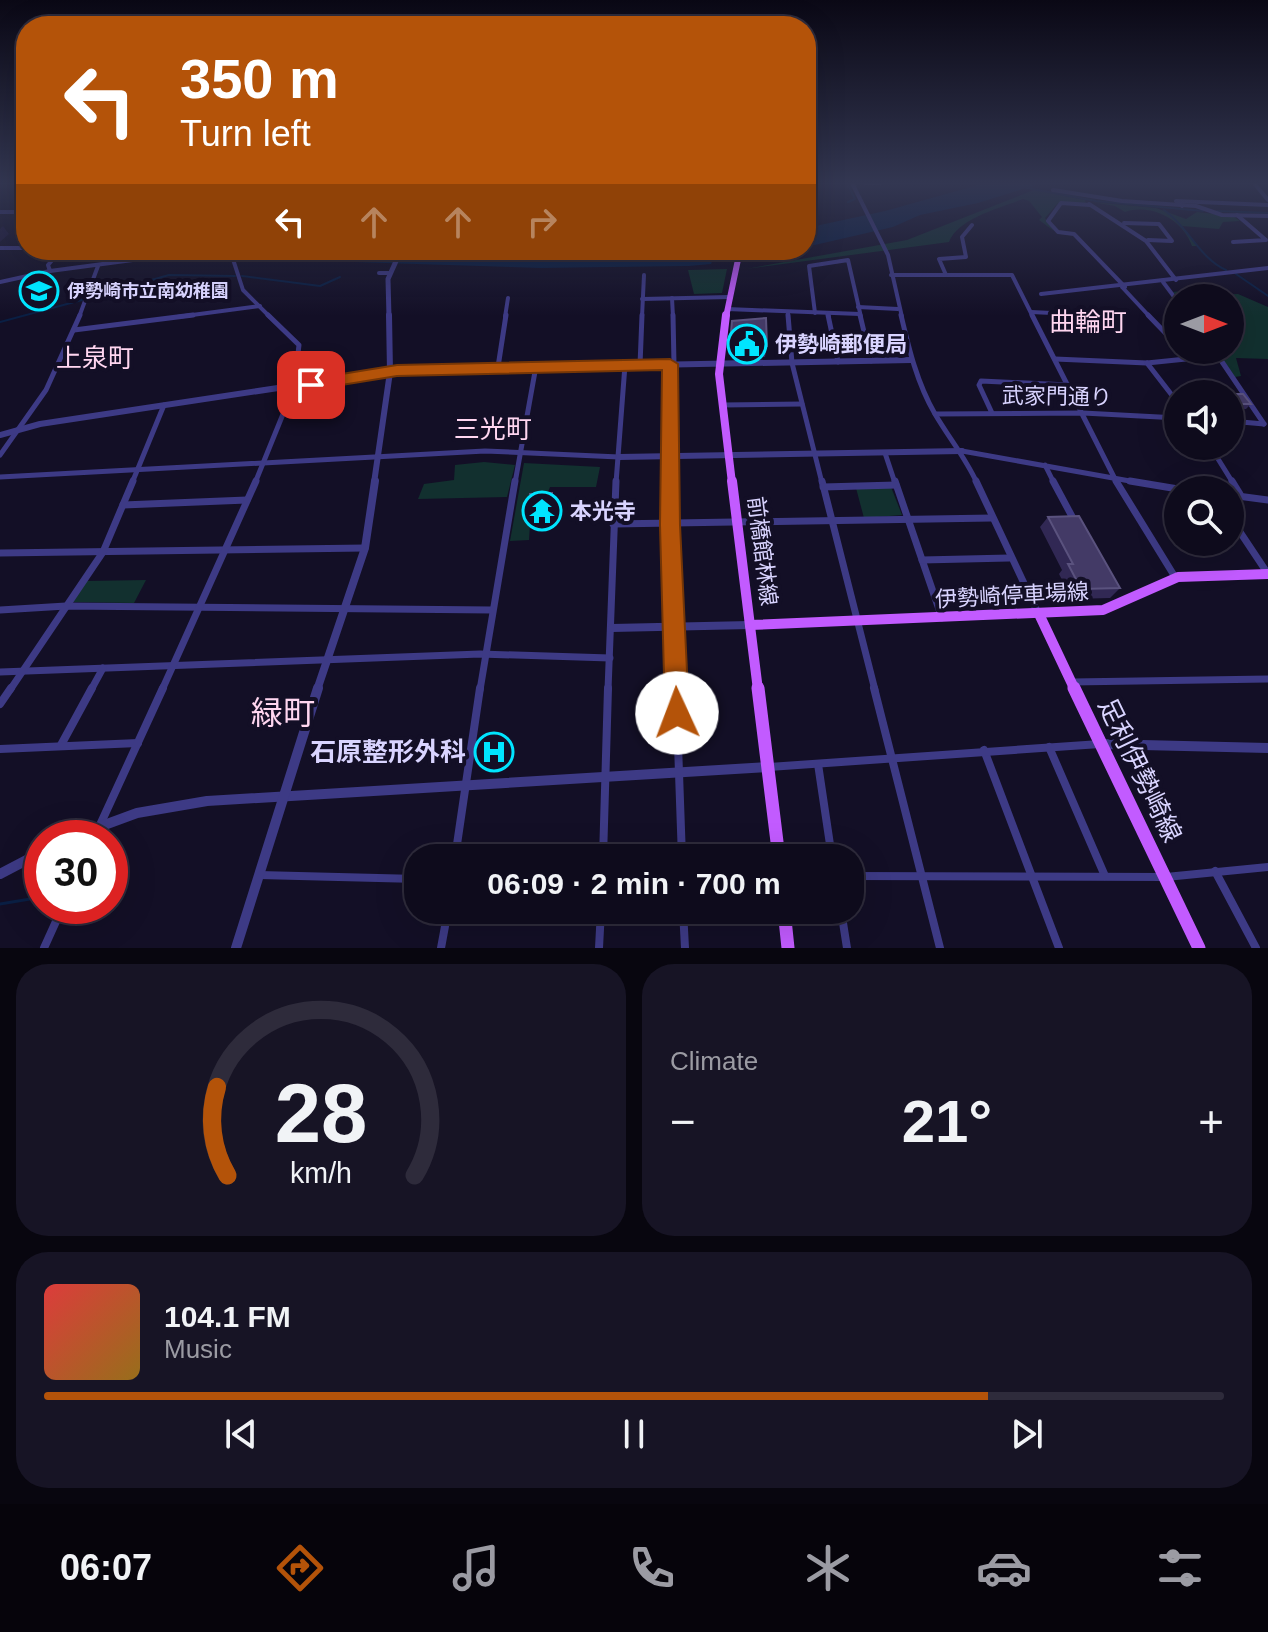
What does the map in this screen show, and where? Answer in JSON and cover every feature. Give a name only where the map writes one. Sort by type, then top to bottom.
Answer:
[{"type":"main road","name":"前橋館林線","points":[[738,260],[718,364],[777,844]]},
{"type":"main road","name":"伊勢崎停車場線","points":[[750,625],[1039,614],[1122,606],[1175,577],[1268,574]]},
{"type":"main road","name":"足利伊勢崎線","points":[[1039,614],[1199,948]]},
{"type":"main road","points":[[785,924],[788,948]]},
{"type":"street","points":[[875,227],[886,249],[911,360],[935,414],[962,451],[1009,558],[1039,614]]},
{"type":"street","points":[[946,275],[939,259],[966,257],[962,237],[970,227]]},
{"type":"street","points":[[1054,227],[1058,232],[1074,234],[1085,243],[1164,331]]},
{"type":"street","points":[[1128,227],[1148,240],[1165,258],[1176,280]]},
{"type":"street","points":[[1148,240],[1172,241],[1161,227]]},
{"type":"street","points":[[1233,242],[1266,240],[1251,227]]},
{"type":"street","points":[[50,271],[48,265],[52,260]]},
{"type":"street","points":[[0,282],[50,271],[139,260]]},
{"type":"street","points":[[102,820],[227,550],[294,387],[299,345],[243,290],[233,260]]},
{"type":"street","points":[[236,948],[282,797],[365,548],[390,372],[390,272],[396,260]]},
{"type":"street","points":[[815,313],[809,266],[848,260],[871,361]]},
{"type":"street","points":[[0,455],[25,429],[74,330],[98,266]]},
{"type":"street","points":[[1041,294],[1268,268]]},
{"type":"street","points":[[379,273],[390,272]]},
{"type":"street","points":[[640,365],[644,275]]},
{"type":"street","points":[[891,275],[1012,275],[1114,477],[1175,577]]},
{"type":"street","points":[[642,299],[729,297]]},
{"type":"street","points":[[498,367],[508,298]]},
{"type":"street","points":[[672,298],[670,525],[682,844]]},
{"type":"street","points":[[74,330],[260,306]]},
{"type":"street","points":[[727,309],[828,313],[898,309]]},
{"type":"street","points":[[788,312],[792,363],[940,948]]},
{"type":"street","points":[[1031,312],[1052,313]]},
{"type":"street","points":[[828,313],[838,362]]},
{"type":"street","points":[[1055,359],[1164,361]]},
{"type":"street","points":[[0,435],[164,405],[390,372],[536,366],[911,360]]},
{"type":"street","points":[[1147,363],[1164,385]]},
{"type":"street","points":[[1224,364],[1266,424]]},
{"type":"street","points":[[603,844],[613,524],[625,365]]},
{"type":"street","points":[[457,844],[492,610],[536,366]]},
{"type":"street","points":[[992,413],[979,385],[981,381],[1069,385]]},
{"type":"street","points":[[722,405],[802,404]]},
{"type":"street","points":[[0,704],[103,552],[164,405]]},
{"type":"street","name":"武家門通り","points":[[935,414],[1083,413],[1164,417]]},
{"type":"street","points":[[1244,422],[1266,424]]},
{"type":"street","points":[[0,477],[378,455],[522,452],[619,457],[962,451],[1164,486]]},
{"type":"street","points":[[885,453],[942,618]]},
{"type":"street","points":[[1045,465],[1081,534]]},
{"type":"street","points":[[823,487],[896,485]]},
{"type":"street","points":[[1244,495],[1268,500]]},
{"type":"street","points":[[123,505],[247,500]]},
{"type":"street","points":[[613,524],[738,525],[992,518]]},
{"type":"street","points":[[1244,538],[1268,574]]},
{"type":"street","points":[[0,553],[365,548]]},
{"type":"street","points":[[922,560],[1009,558]]},
{"type":"street","points":[[1115,595],[1122,606]]},
{"type":"street","points":[[0,610],[66,606],[492,610]]},
{"type":"street","points":[[612,628],[750,625]]},
{"type":"street","points":[[0,672],[328,659],[485,656],[610,658]]},
{"type":"street","points":[[61,745],[103,668]]},
{"type":"street","points":[[1070,682],[1268,679]]},
{"type":"street","points":[[0,749],[138,743]]},
{"type":"street","points":[[105,820],[148,807],[605,773],[769,767],[1100,744],[1268,748]]},
{"type":"street","points":[[1049,747],[1105,876]]},
{"type":"street","points":[[984,750],[1059,948]]},
{"type":"street","points":[[818,764],[830,844]]},
{"type":"street","points":[[0,874],[24,861]]},
{"type":"street","points":[[864,876],[1166,877],[1268,867]]},
{"type":"street","points":[[1215,871],[1256,948]]},
{"type":"street","points":[[259,875],[404,879]]},
{"type":"street","points":[[44,948],[55,924]]},
{"type":"street","points":[[441,948],[445,924]]},
{"type":"street","points":[[599,948],[600,924]]},
{"type":"street","points":[[684,924],[685,948]]},
{"type":"street","points":[[843,924],[847,948]]},
{"type":"green space","points":[[939,227],[960,227],[949,242],[816,260],[816,256],[907,240]]},
{"type":"green space","points":[[1183,227],[1198,246],[1192,246]]},
{"type":"green space","points":[[796,260],[814,260],[746,269]]},
{"type":"green space","points":[[727,269],[722,293],[694,294],[688,270]]},
{"type":"green space","points":[[1244,297],[1268,307],[1268,359],[1244,358]]},
{"type":"green space","points":[[1226,364],[1238,364],[1241,376],[1235,377]]},
{"type":"green space","points":[[484,462],[515,465],[507,497],[418,499],[424,484],[454,480],[455,465]]},
{"type":"green space","points":[[524,463],[600,467],[596,487],[550,487],[548,492],[532,492],[529,540],[510,541]]},
{"type":"green space","points":[[891,487],[902,515],[864,518],[856,488]]},
{"type":"green space","points":[[146,580],[134,603],[73,602],[86,581]]},
{"type":"water","points":[[816,227],[892,227],[816,245]]},
{"type":"water","points":[[713,260],[711,264],[689,266],[540,268],[354,262]]},
{"type":"building","points":[[766,318],[767,346],[736,346],[730,343],[732,321]]},
{"type":"building","points":[[552,493],[551,512],[528,512],[530,494]]},
{"type":"building","points":[[1079,516],[1120,588],[1081,589],[1068,564],[1073,564],[1048,517]]},
{"type":"waterway","points":[[1183,227],[1208,258],[1226,270]]},
{"type":"waterway","points":[[1236,274],[1268,296]]},
{"type":"waterway","points":[[91,297],[169,275],[235,276]]},
{"type":"waterway","points":[[242,276],[320,286],[340,277]]},
{"type":"waterway","points":[[0,322],[82,300]]},
{"type":"waterway","points":[[0,904],[24,900]]},
{"type":"place","name":"伊勢崎市立南幼稚園","points":[[39,291]]},
{"type":"place","name":"伊勢崎郵便局","points":[[747,344]]},
{"type":"place","name":"本光寺","points":[[542,511]]},
{"type":"place","name":"石原整形外科","points":[[494,752]]},
{"type":"district","name":"曲輪町","points":[[1088,322]]},
{"type":"district","name":"上泉町","points":[[95,358]]},
{"type":"district","name":"三光町","points":[[493,429]]},
{"type":"district","name":"緑町","points":[[283,713]]},
{"type":"route","points":[[311,385],[397,370],[670,364],[670,525],[677,713]]}]
